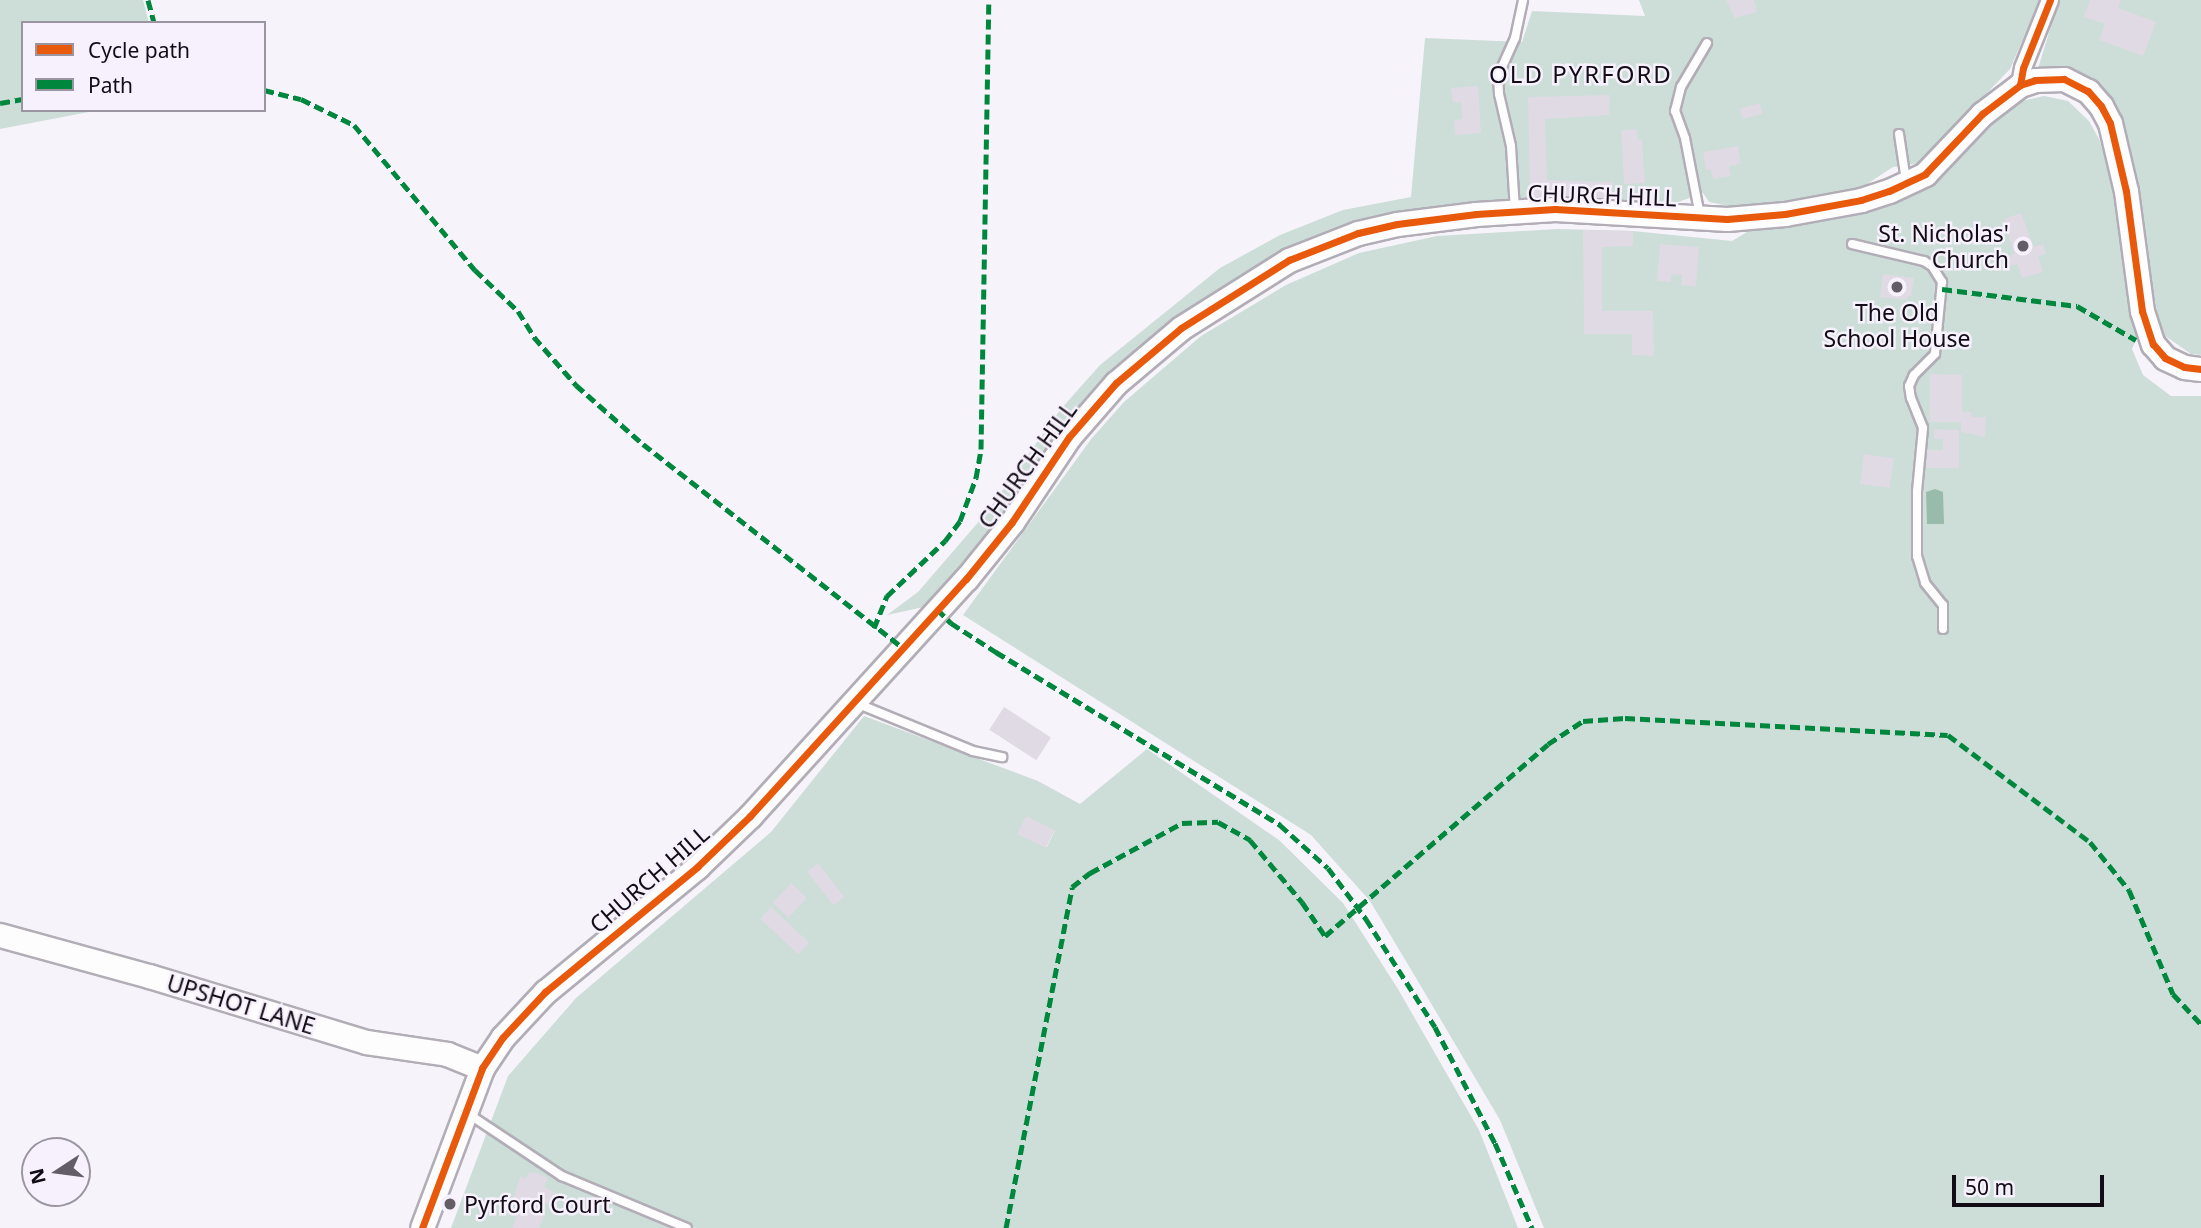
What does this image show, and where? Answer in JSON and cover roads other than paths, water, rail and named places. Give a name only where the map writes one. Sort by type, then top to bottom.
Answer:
[{"type":"main road","points":[[2020,85],[2035,80],[2064,79],[2088,91],[2101,106],[2110,123],[2126,191],[2142,311],[2153,344],[2165,358],[2184,368],[2201,369]]},
{"type":"main road","name":"CHURCH HILL","points":[[422,1228],[482,1068],[503,1037],[545,992],[697,867],[750,816],[981,560],[1093,407],[1181,328],[1252,281],[1319,247],[1397,224],[1515,210],[1566,210],[1700,219],[1754,218],[1861,200],[1889,191],[1925,174],[1982,114],[2020,85]]},
{"type":"main road","name":"UPSHOT LANE","points":[[0,935],[149,975],[366,1042],[447,1054],[482,1068]]},
{"type":"street","points":[[2020,85],[2023,68],[2050,0]]},
{"type":"lane","points":[[1515,210],[1511,146],[1499,94],[1498,76],[1515,38],[1523,0]]},
{"type":"lane","points":[[1700,219],[1689,154],[1675,111],[1681,87],[1707,43]]},
{"type":"lane","points":[[1899,134],[1906,181]]},
{"type":"lane","points":[[1852,244],[1924,261],[1933,266],[1942,282],[1936,354],[1914,374],[1909,386],[1923,428],[1917,491],[1917,556],[1925,583],[1943,605],[1942,629]]},
{"type":"lane","points":[[853,702],[973,751],[1002,757]]},
{"type":"lane","points":[[464,1111],[562,1176],[687,1228]]},
{"type":"place","name":"St. Nicholas' Church","points":[[2023,246]]},
{"type":"place","name":"The Old School House","points":[[1897,287]]},
{"type":"place","name":"Pyrford Court","points":[[450,1204]]},
{"type":"district","name":"OLD PYRFORD","points":[[1581,74]]}]
